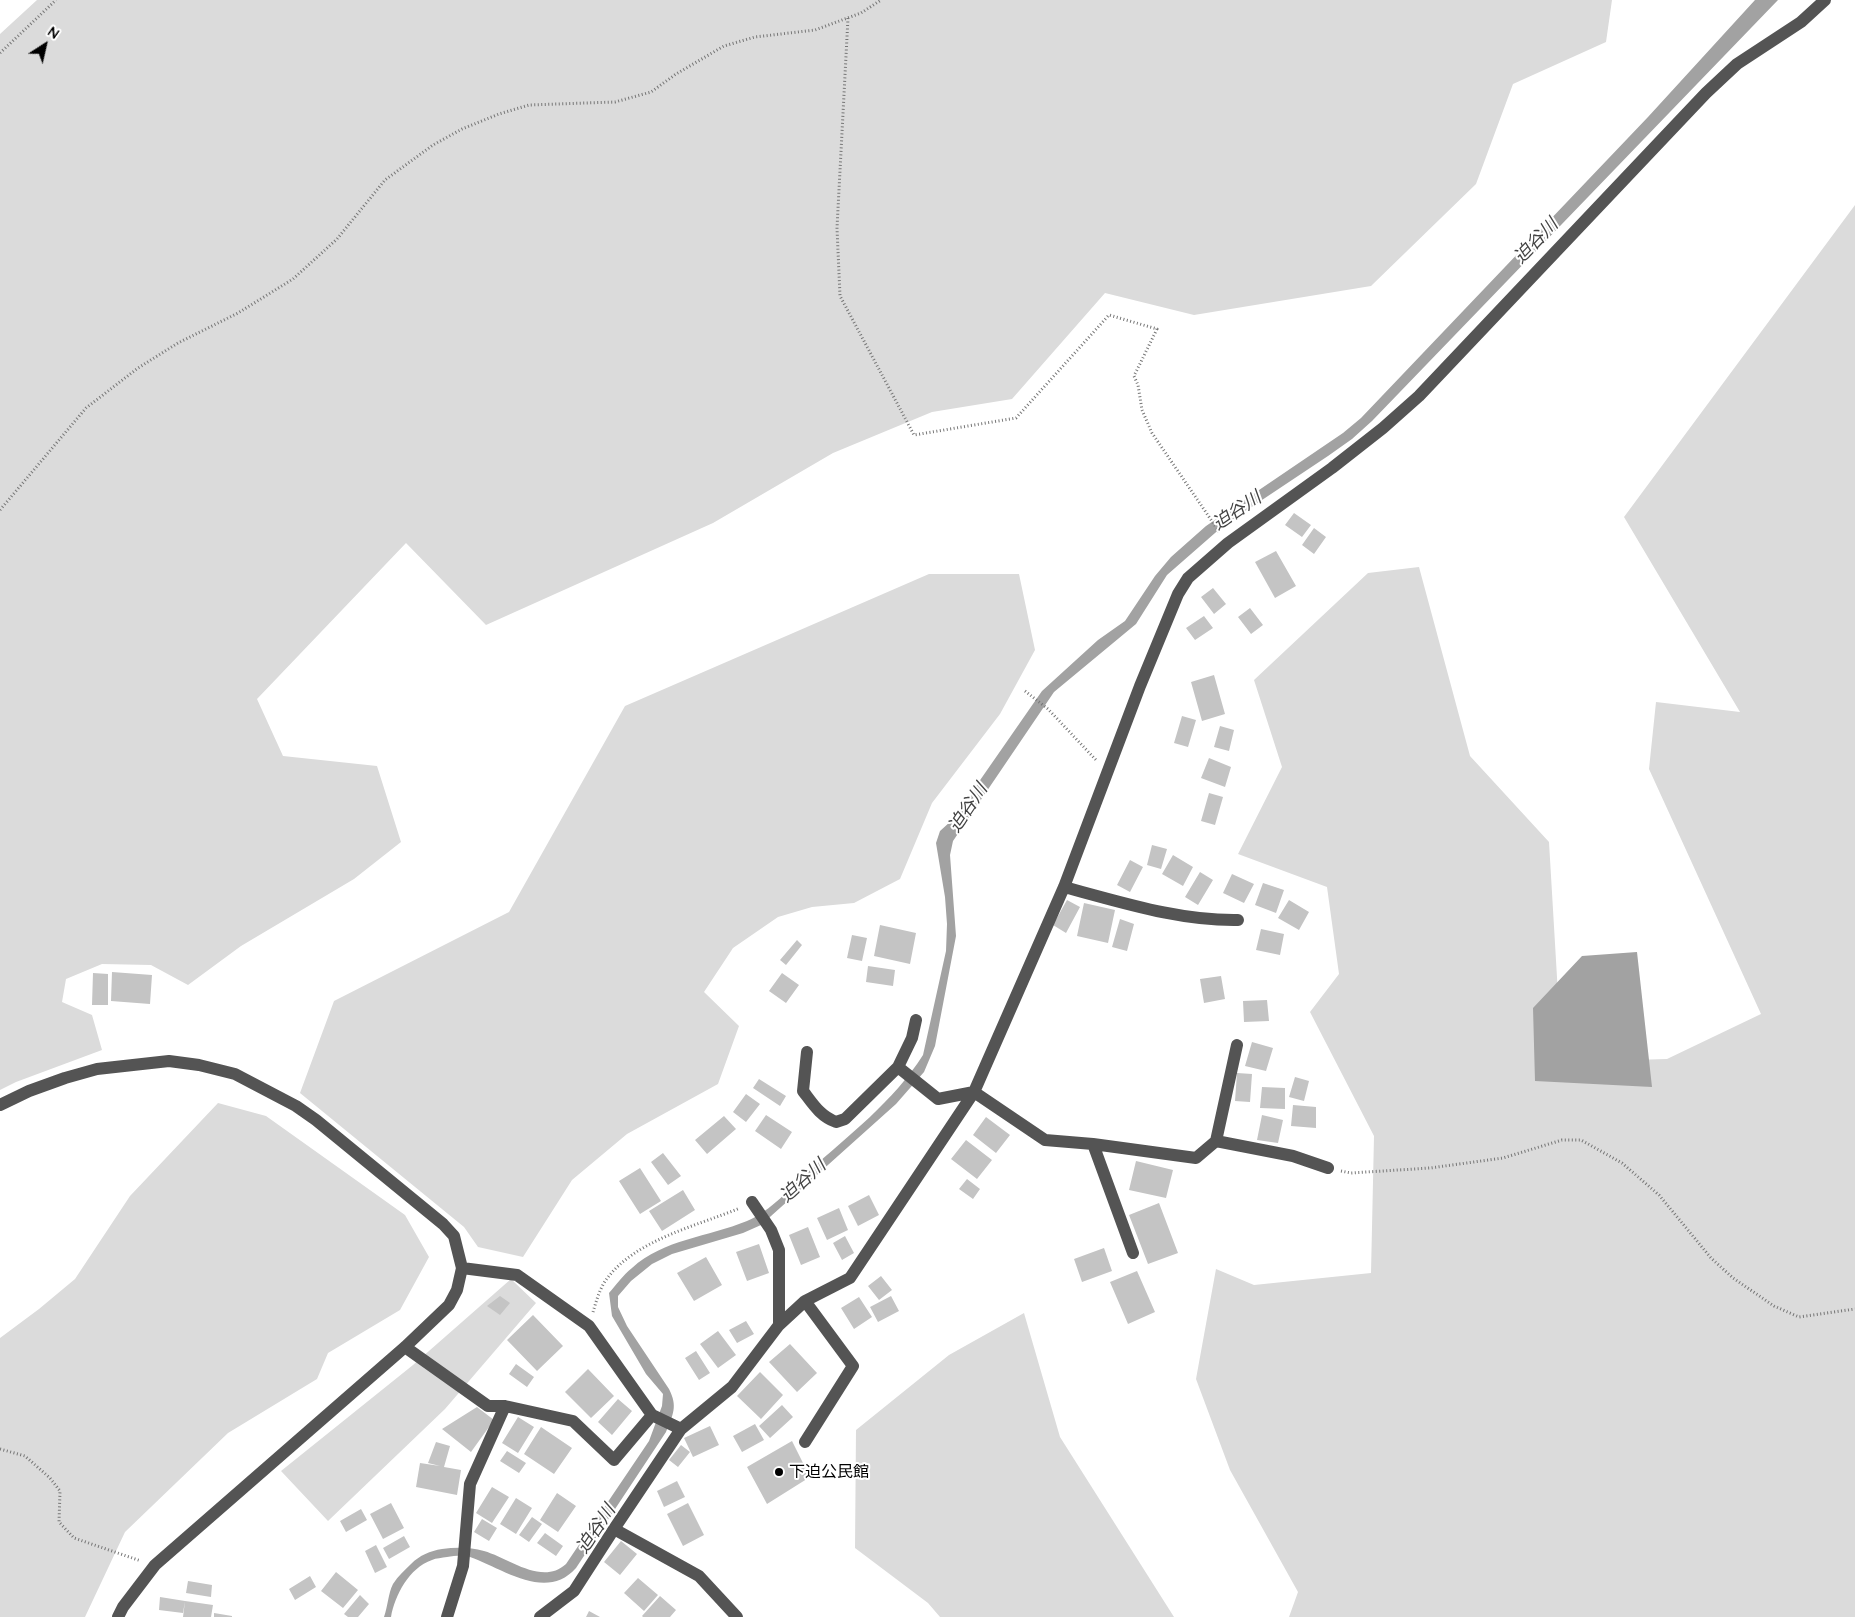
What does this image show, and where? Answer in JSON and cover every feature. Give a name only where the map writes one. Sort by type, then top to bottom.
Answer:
[{"type":"street","points":[[540,1617],[574,1591],[677,1427],[732,1387],[779,1324],[805,1301],[850,1278],[974,1092],[1064,887],[1107,772],[1174,604],[1188,578],[1228,543],[1384,428],[1412,402],[1706,93],[1737,64],[1801,22],[1825,0]]},
{"type":"street","points":[[1064,887],[1153,910],[1217,920],[1238,920]]},
{"type":"street","points":[[807,1052],[803,1090],[815,1107],[826,1118],[836,1122],[845,1119],[901,1070],[916,1020]]},
{"type":"street","points":[[901,1070],[938,1099],[974,1092],[1045,1140],[1093,1144],[1196,1158],[1216,1141],[1237,1046]]},
{"type":"street","points":[[0,1104],[64,1078],[97,1069],[169,1061],[199,1065],[235,1074],[289,1102],[316,1120],[443,1224],[454,1236],[462,1268],[457,1290],[449,1305],[156,1566],[123,1607],[118,1617]]},
{"type":"street","points":[[1216,1141],[1293,1156],[1328,1168]]},
{"type":"street","points":[[1093,1144],[1133,1253]]},
{"type":"street","points":[[754,1206],[771,1230],[779,1250],[779,1324]]},
{"type":"street","points":[[462,1268],[517,1275],[589,1326],[652,1415],[677,1427]]},
{"type":"street","points":[[805,1301],[853,1366],[805,1442]]},
{"type":"street","points":[[404,1347],[488,1406],[505,1406],[573,1421],[614,1460],[652,1415]]},
{"type":"street","points":[[447,1617],[463,1566],[470,1484],[505,1406]]},
{"type":"street","points":[[614,1529],[699,1576],[737,1617]]},
{"type":"path","points":[[0,54],[56,0]]},
{"type":"path","points":[[0,510],[86,408],[138,368],[178,342],[238,313],[293,279],[337,239],[385,180],[433,145],[462,129],[499,114],[529,105],[615,102],[651,92],[676,74],[724,46],[755,37],[815,30],[861,13],[881,0]]},
{"type":"path","points":[[848,18],[837,228],[840,296],[914,435],[1016,418],[1109,315],[1157,329],[1134,376],[1138,385],[1142,410],[1152,433],[1223,537]]},
{"type":"path","points":[[1025,691],[1048,709],[1107,772]]},
{"type":"path","points":[[1328,1168],[1351,1173],[1430,1168],[1503,1158],[1562,1140],[1581,1140],[1622,1163],[1659,1195],[1710,1258],[1733,1278],[1774,1306],[1799,1317],[1855,1309]]},
{"type":"path","points":[[589,1326],[605,1281],[623,1261],[652,1242],[754,1206]]},
{"type":"path","points":[[0,1449],[25,1456],[50,1478],[60,1491],[59,1522],[74,1538],[156,1566]]},
{"type":"shaded area","points":[[37,0],[1612,0],[1606,42],[1513,84],[1476,184],[1371,286],[1194,315],[1105,293],[1012,399],[932,412],[833,453],[713,523],[486,625],[406,543],[257,699],[283,756],[377,766],[401,842],[354,879],[241,946],[188,985],[151,965],[102,964],[66,979],[62,1002],[92,1015],[102,1050],[16,1082],[0,1090],[0,34]]},
{"type":"shaded area","points":[[1855,205],[1855,1617],[1289,1617],[1298,1592],[1230,1470],[1196,1379],[1216,1269],[1254,1285],[1371,1273],[1374,1136],[1310,1012],[1339,974],[1327,887],[1238,854],[1282,767],[1254,680],[1368,573],[1419,567],[1470,756],[1549,842],[1562,1062],[1667,1059],[1761,1014],[1649,769],[1656,702],[1740,712],[1624,517]]},
{"type":"shaded area","points":[[929,574],[1019,574],[1035,650],[1000,714],[932,803],[900,879],[854,903],[812,907],[778,917],[733,948],[704,992],[739,1026],[718,1084],[627,1134],[572,1180],[523,1257],[478,1247],[464,1227],[300,1093],[334,1001],[509,912],[625,706]]},
{"type":"shaded area","points":[[218,1103],[266,1116],[405,1215],[429,1257],[400,1310],[328,1353],[317,1379],[228,1433],[125,1532],[85,1617],[0,1617],[0,1338],[75,1279],[130,1196]]},
{"type":"shaded area","points":[[511,1279],[536,1303],[445,1409],[328,1521],[281,1471],[413,1365]]},
{"type":"shaded area","points":[[1024,1313],[1060,1437],[1174,1617],[940,1617],[928,1603],[855,1548],[856,1430],[949,1355]]},
{"type":"water","name":"迫谷川","points":[[1755,0],[1778,0],[1372,421],[1352,439],[1328,456],[1223,526],[1167,575],[1136,624],[1054,692],[953,841],[950,855],[956,936],[935,1046],[924,1072],[896,1104],[761,1225],[743,1233],[672,1254],[652,1264],[631,1281],[618,1296],[618,1307],[627,1326],[669,1389],[672,1395],[674,1410],[666,1432],[576,1568],[564,1578],[551,1582],[538,1582],[510,1574],[467,1556],[435,1559],[416,1569],[404,1583],[391,1617],[384,1617],[390,1592],[395,1581],[414,1561],[433,1551],[458,1548],[479,1550],[536,1571],[547,1572],[557,1570],[566,1564],[649,1441],[662,1406],[663,1394],[646,1374],[612,1316],[609,1293],[629,1271],[645,1258],[658,1251],[756,1217],[780,1199],[870,1117],[911,1072],[923,1055],[946,951],[945,897],[936,843],[940,831],[961,812],[976,786],[1042,691],[1098,640],[1125,621],[1155,576],[1171,557],[1206,526],[1343,433],[1361,418],[1648,117]]},
{"type":"water","points":[[1637,952],[1652,1087],[1535,1081],[1533,1008],[1582,956]]},
{"type":"building","points":[[1294,513],[1311,525],[1302,537],[1285,525]]},
{"type":"building","points":[[1314,528],[1326,537],[1314,554],[1302,545]]},
{"type":"building","points":[[1276,551],[1296,586],[1275,598],[1255,562]]},
{"type":"building","points":[[1213,588],[1226,604],[1214,614],[1201,597]]},
{"type":"building","points":[[1250,608],[1263,625],[1251,634],[1238,617]]},
{"type":"building","points":[[1204,616],[1213,628],[1195,640],[1186,628]]},
{"type":"building","points":[[1214,675],[1225,714],[1202,721],[1191,682]]},
{"type":"building","points":[[1182,716],[1196,720],[1188,747],[1174,743]]},
{"type":"building","points":[[1220,726],[1234,730],[1229,751],[1214,747]]},
{"type":"building","points":[[1209,758],[1231,767],[1225,787],[1201,778]]},
{"type":"building","points":[[1209,793],[1223,797],[1215,825],[1201,821]]},
{"type":"building","points":[[1152,845],[1167,849],[1161,869],[1147,865]]},
{"type":"building","points":[[1173,855],[1193,867],[1183,886],[1162,874]]},
{"type":"building","points":[[1130,860],[1143,867],[1130,892],[1117,885]]},
{"type":"building","points":[[1200,872],[1213,880],[1198,905],[1185,897]]},
{"type":"building","points":[[1232,874],[1254,884],[1244,903],[1223,893]]},
{"type":"building","points":[[1263,883],[1284,890],[1276,913],[1255,905]]},
{"type":"building","points":[[1067,900],[1080,907],[1066,933],[1053,925]]},
{"type":"building","points":[[1289,900],[1309,912],[1299,930],[1278,918]]},
{"type":"building","points":[[1084,903],[1115,910],[1108,943],[1077,936]]},
{"type":"building","points":[[1120,919],[1134,924],[1127,951],[1112,947]]},
{"type":"building","points":[[880,925],[916,933],[910,964],[874,956]]},
{"type":"building","points":[[1261,929],[1284,934],[1280,955],[1256,950]]},
{"type":"building","points":[[852,935],[867,938],[862,961],[847,958]]},
{"type":"building","points":[[797,940],[802,945],[786,965],[780,960]]},
{"type":"building","points":[[868,966],[895,970],[893,986],[866,982]]},
{"type":"building","points":[[112,972],[152,975],[150,1004],[111,1001]]},
{"type":"building","points":[[93,973],[108,974],[108,1005],[92,1005]]},
{"type":"building","points":[[782,973],[799,985],[786,1003],[769,991]]},
{"type":"building","points":[[1221,976],[1225,999],[1204,1003],[1200,979]]},
{"type":"building","points":[[1267,1000],[1269,1021],[1244,1022],[1243,1001]]},
{"type":"building","points":[[1252,1042],[1273,1048],[1266,1071],[1245,1066]]},
{"type":"building","points":[[1237,1073],[1252,1074],[1250,1102],[1235,1101]]},
{"type":"building","points":[[1295,1077],[1309,1081],[1304,1101],[1289,1097]]},
{"type":"building","points":[[759,1079],[786,1096],[780,1106],[753,1088]]},
{"type":"building","points":[[1262,1087],[1285,1088],[1285,1109],[1260,1108]]},
{"type":"building","points":[[746,1094],[760,1104],[746,1122],[733,1112]]},
{"type":"building","points":[[1293,1105],[1316,1107],[1316,1128],[1291,1126]]},
{"type":"building","points":[[766,1115],[792,1132],[781,1149],[755,1131]]},
{"type":"building","points":[[1262,1115],[1283,1120],[1278,1143],[1257,1140]]},
{"type":"building","points":[[724,1116],[736,1129],[707,1154],[695,1140]]},
{"type":"building","points":[[986,1117],[1010,1135],[996,1153],[973,1135]]},
{"type":"building","points":[[966,1140],[992,1160],[977,1179],[951,1159]]},
{"type":"building","points":[[663,1153],[681,1176],[668,1185],[651,1162]]},
{"type":"building","points":[[1136,1161],[1173,1170],[1166,1198],[1129,1190]]},
{"type":"building","points":[[640,1168],[661,1201],[640,1214],[619,1181]]},
{"type":"building","points":[[967,1179],[980,1189],[973,1199],[959,1189]]},
{"type":"building","points":[[683,1190],[695,1210],[662,1231],[649,1211]]},
{"type":"building","points":[[869,1195],[879,1215],[858,1226],[848,1206]]},
{"type":"building","points":[[1159,1203],[1178,1253],[1148,1264],[1129,1215]]},
{"type":"building","points":[[839,1208],[848,1230],[827,1240],[817,1218]]},
{"type":"building","points":[[808,1227],[820,1257],[801,1265],[789,1235]]},
{"type":"building","points":[[845,1236],[854,1253],[842,1260],[833,1243]]},
{"type":"building","points":[[759,1244],[769,1273],[747,1281],[736,1252]]},
{"type":"building","points":[[1104,1248],[1112,1271],[1082,1282],[1074,1259]]},
{"type":"building","points":[[706,1257],[722,1285],[694,1301],[677,1273]]},
{"type":"building","points":[[1137,1271],[1155,1312],[1128,1324],[1110,1282]]},
{"type":"building","points":[[881,1276],[892,1290],[879,1300],[868,1286]]},
{"type":"building","points":[[500,1296],[510,1303],[500,1315],[487,1306]]},
{"type":"building","points":[[891,1296],[899,1311],[878,1322],[870,1307]]},
{"type":"building","points":[[859,1297],[872,1317],[854,1329],[841,1308]]},
{"type":"building","points":[[533,1315],[563,1346],[537,1371],[507,1340]]},
{"type":"building","points":[[746,1321],[754,1334],[737,1343],[729,1330]]},
{"type":"building","points":[[718,1331],[736,1355],[718,1368],[700,1344]]},
{"type":"building","points":[[790,1344],[817,1373],[797,1392],[769,1362]]},
{"type":"building","points":[[696,1351],[710,1373],[699,1380],[685,1358]]},
{"type":"building","points":[[516,1364],[534,1377],[527,1387],[509,1374]]},
{"type":"building","points":[[588,1369],[614,1396],[591,1418],[565,1392]]},
{"type":"building","points":[[760,1372],[783,1395],[761,1419],[737,1396]]},
{"type":"building","points":[[618,1399],[632,1411],[612,1435],[598,1422]]},
{"type":"building","points":[[782,1405],[793,1417],[770,1438],[759,1426]]},
{"type":"building","points":[[477,1407],[494,1420],[471,1452],[442,1429]]},
{"type":"building","points":[[518,1417],[534,1427],[518,1453],[502,1443]]},
{"type":"building","points":[[755,1424],[764,1440],[742,1452],[733,1436]]},
{"type":"building","points":[[710,1426],[719,1445],[693,1457],[684,1438]]},
{"type":"building","points":[[541,1427],[572,1448],[554,1474],[524,1454]]},
{"type":"building","name":"下迫公民館","points":[[792,1441],[810,1477],[767,1504],[747,1467]]},
{"type":"building","points":[[436,1442],[450,1446],[444,1467],[461,1470],[457,1495],[416,1487],[420,1463],[440,1466],[428,1463]]},
{"type":"building","points":[[681,1445],[690,1452],[678,1467],[669,1460]]},
{"type":"building","points":[[507,1451],[526,1463],[519,1473],[500,1461]]},
{"type":"building","points":[[677,1481],[685,1497],[664,1507],[657,1491]]},
{"type":"building","points":[[492,1487],[509,1497],[492,1523],[476,1513]]},
{"type":"building","points":[[557,1493],[576,1506],[558,1532],[540,1520]]},
{"type":"building","points":[[516,1498],[532,1508],[516,1534],[500,1524]]},
{"type":"building","points":[[391,1503],[404,1528],[383,1539],[370,1514]]},
{"type":"building","points":[[688,1503],[704,1535],[683,1546],[667,1514]]},
{"type":"building","points":[[361,1509],[367,1520],[346,1532],[340,1521]]},
{"type":"building","points":[[532,1517],[542,1524],[529,1542],[519,1535]]},
{"type":"building","points":[[482,1519],[497,1528],[489,1541],[474,1532]]},
{"type":"building","points":[[545,1533],[563,1546],[556,1556],[537,1543]]},
{"type":"building","points":[[404,1536],[410,1547],[389,1559],[383,1548]]},
{"type":"building","points":[[621,1541],[637,1554],[620,1575],[604,1562]]},
{"type":"building","points":[[376,1545],[387,1567],[375,1573],[365,1551]]},
{"type":"building","points":[[336,1572],[358,1590],[343,1608],[321,1591]]},
{"type":"building","points":[[310,1576],[316,1587],[295,1600],[289,1589]]},
{"type":"building","points":[[638,1578],[658,1595],[644,1611],[624,1593]]},
{"type":"building","points":[[188,1581],[212,1585],[211,1597],[186,1593]]},
{"type":"building","points":[[360,1595],[369,1604],[358,1617],[348,1617],[344,1614]]},
{"type":"building","points":[[660,1596],[676,1610],[670,1617],[643,1617],[642,1616]]},
{"type":"building","points":[[160,1597],[185,1601],[183,1613],[159,1610]]},
{"type":"building","points":[[185,1601],[213,1605],[211,1617],[183,1617]]},
{"type":"building","points":[[589,1611],[600,1617],[586,1617]]},
{"type":"building","points":[[214,1613],[232,1616],[232,1617],[214,1617]]},
{"type":"place","name":"下迫公民館","points":[[779,1472]]}]
